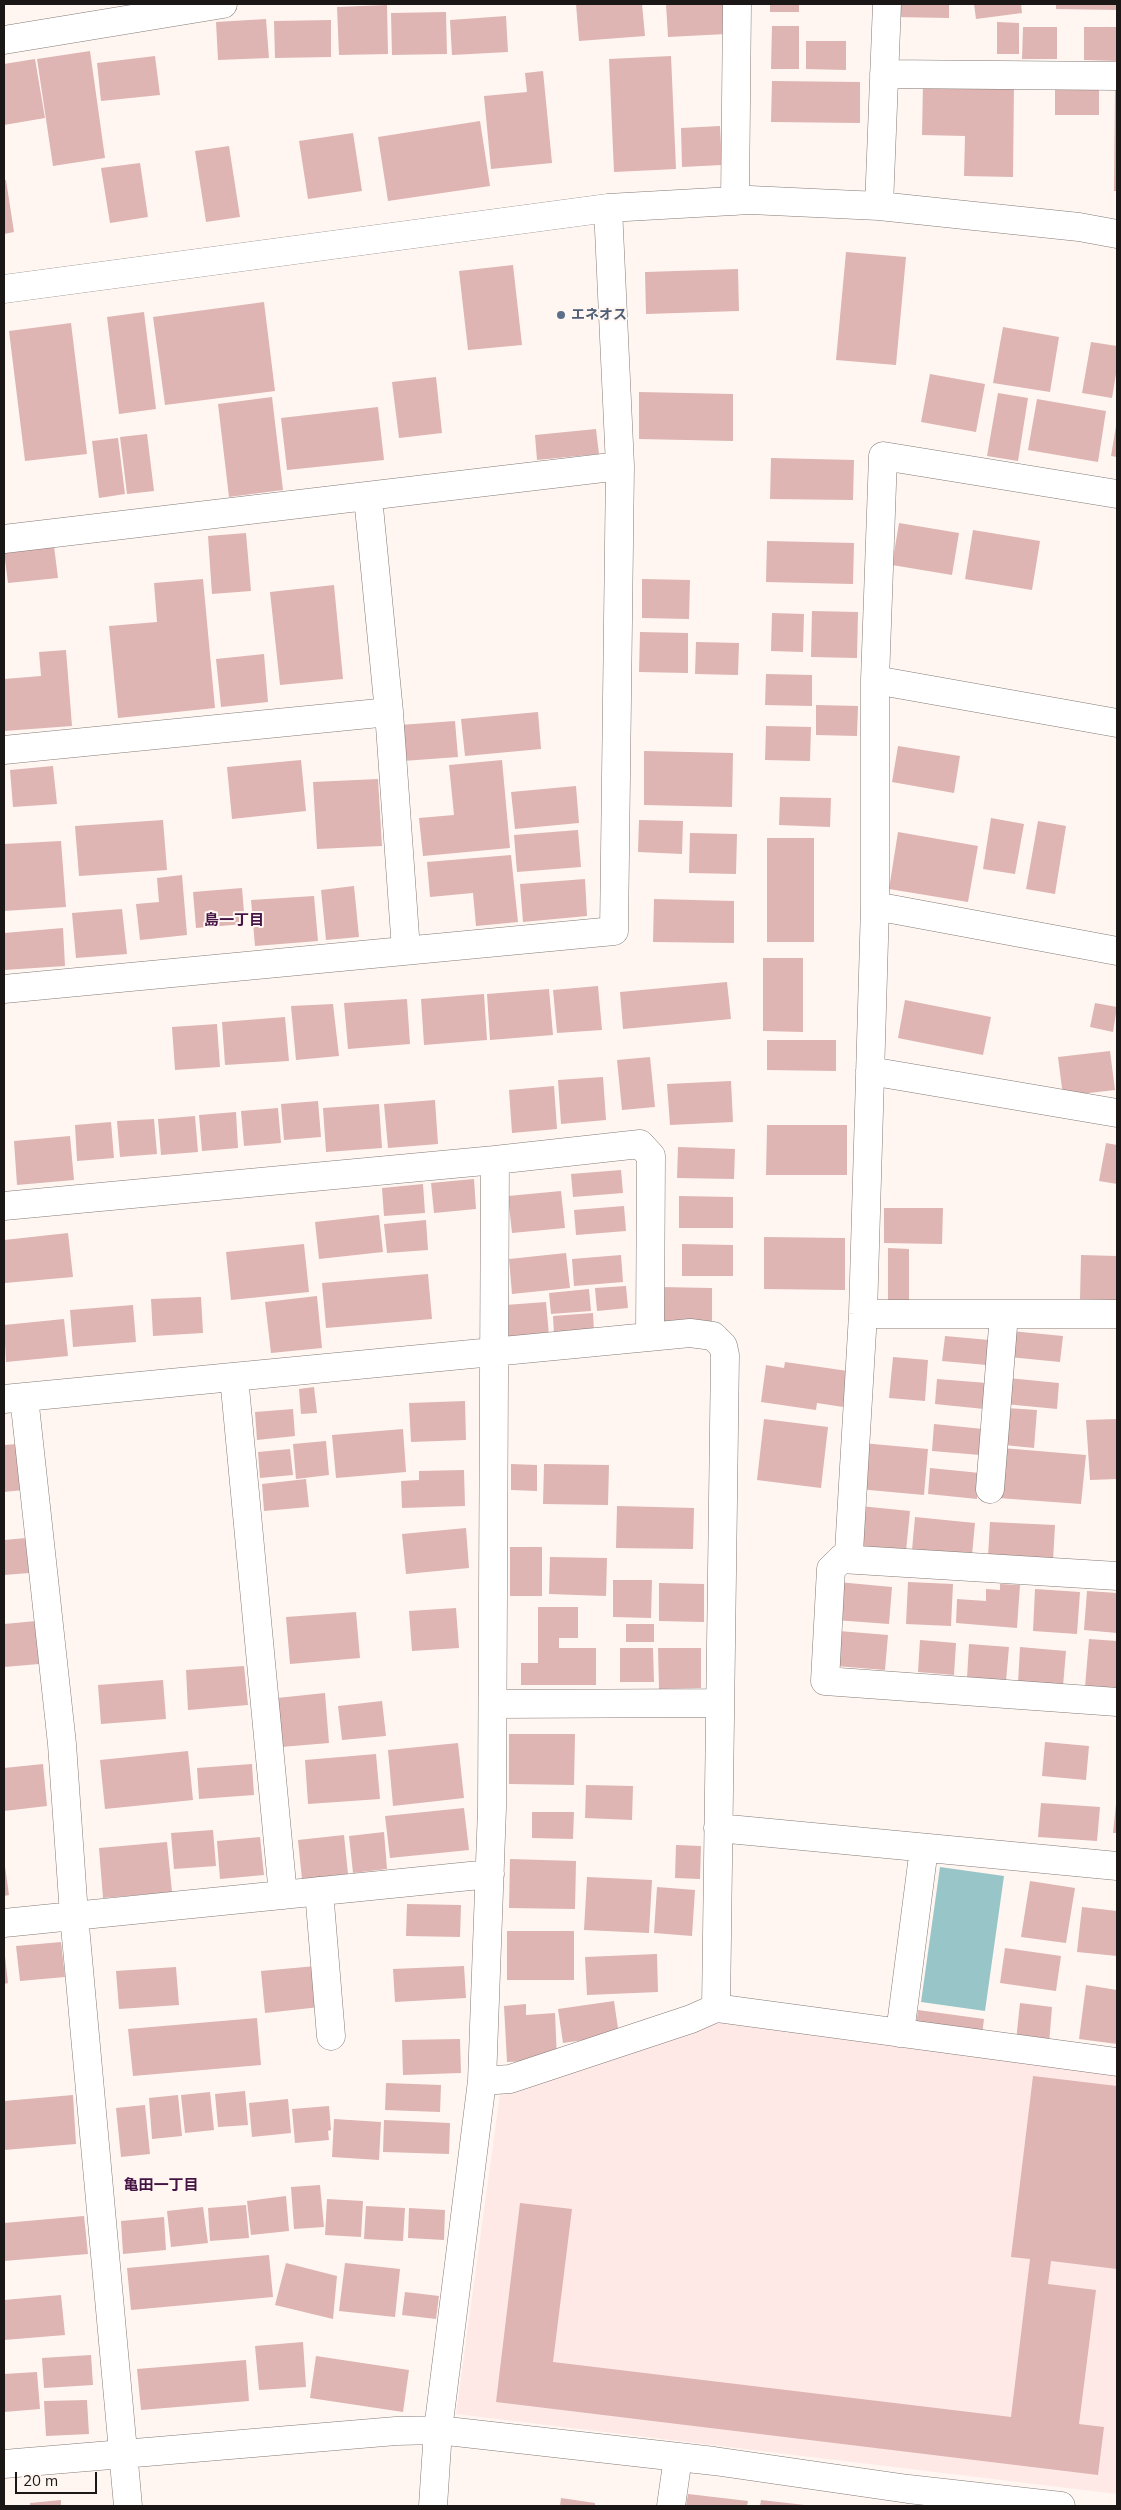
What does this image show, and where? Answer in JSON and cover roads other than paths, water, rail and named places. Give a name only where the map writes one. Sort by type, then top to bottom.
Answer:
[{"type":"street","points":[[4,40],[223,4]]},
{"type":"street","points":[[735,201],[737,4]]},
{"type":"street","points":[[879,206],[887,4]]},
{"type":"street","points":[[884,74],[1117,76]]},
{"type":"street","points":[[4,289],[608,208],[735,201],[879,206],[1079,227],[1117,234]]},
{"type":"street","points":[[4,989],[614,931],[620,466],[608,208]]},
{"type":"street","points":[[1117,494],[883,456],[875,680],[875,906],[863,1314],[848,1552],[831,1569],[825,1681],[1117,1702]]},
{"type":"street","points":[[4,539],[620,466]]},
{"type":"street","points":[[368,497],[389,712],[406,950]]},
{"type":"street","points":[[875,680],[1117,723]]},
{"type":"street","points":[[4,750],[389,712]]},
{"type":"street","points":[[875,906],[1117,951]]},
{"type":"street","points":[[870,1071],[1117,1113]]},
{"type":"street","points":[[4,1206],[496,1160],[640,1144],[652,1156],[650,1337]]},
{"type":"street","points":[[433,2506],[438,2430],[482,2081],[490,1874],[493,1704],[496,1160]]},
{"type":"street","points":[[863,1314],[1117,1314]]},
{"type":"street","points":[[990,1489],[1004,1314]]},
{"type":"street","points":[[128,2506],[74,1916],[62,1744],[14,1398],[690,1333],[713,1336],[723,1346],[725,1356],[716,2008]]},
{"type":"street","points":[[234,1377],[283,1894]]},
{"type":"street","points":[[841,1559],[1117,1576]]},
{"type":"street","points":[[493,1704],[720,1703]]},
{"type":"street","points":[[718,1828],[1117,1866]]},
{"type":"street","points":[[900,2033],[924,1848]]},
{"type":"street","points":[[4,1923],[490,1874]]},
{"type":"street","points":[[319,1891],[331,2036]]},
{"type":"street","points":[[482,2081],[510,2079],[691,2019],[716,2008],[1117,2062]]},
{"type":"street","points":[[4,2464],[396,2431],[438,2430],[678,2457],[907,2498],[1061,2506]]},
{"type":"street","points":[[671,2506],[678,2457]]},
{"type":"water","points":[[940,1867],[1004,1876],[985,2011],[921,2002]]},
{"type":"place","name":"エネオス","points":[[561,315]]},
{"type":"district","name":"島一丁目","points":[[234,920]]},
{"type":"district","name":"亀田一丁目","points":[[161,2185]]}]
